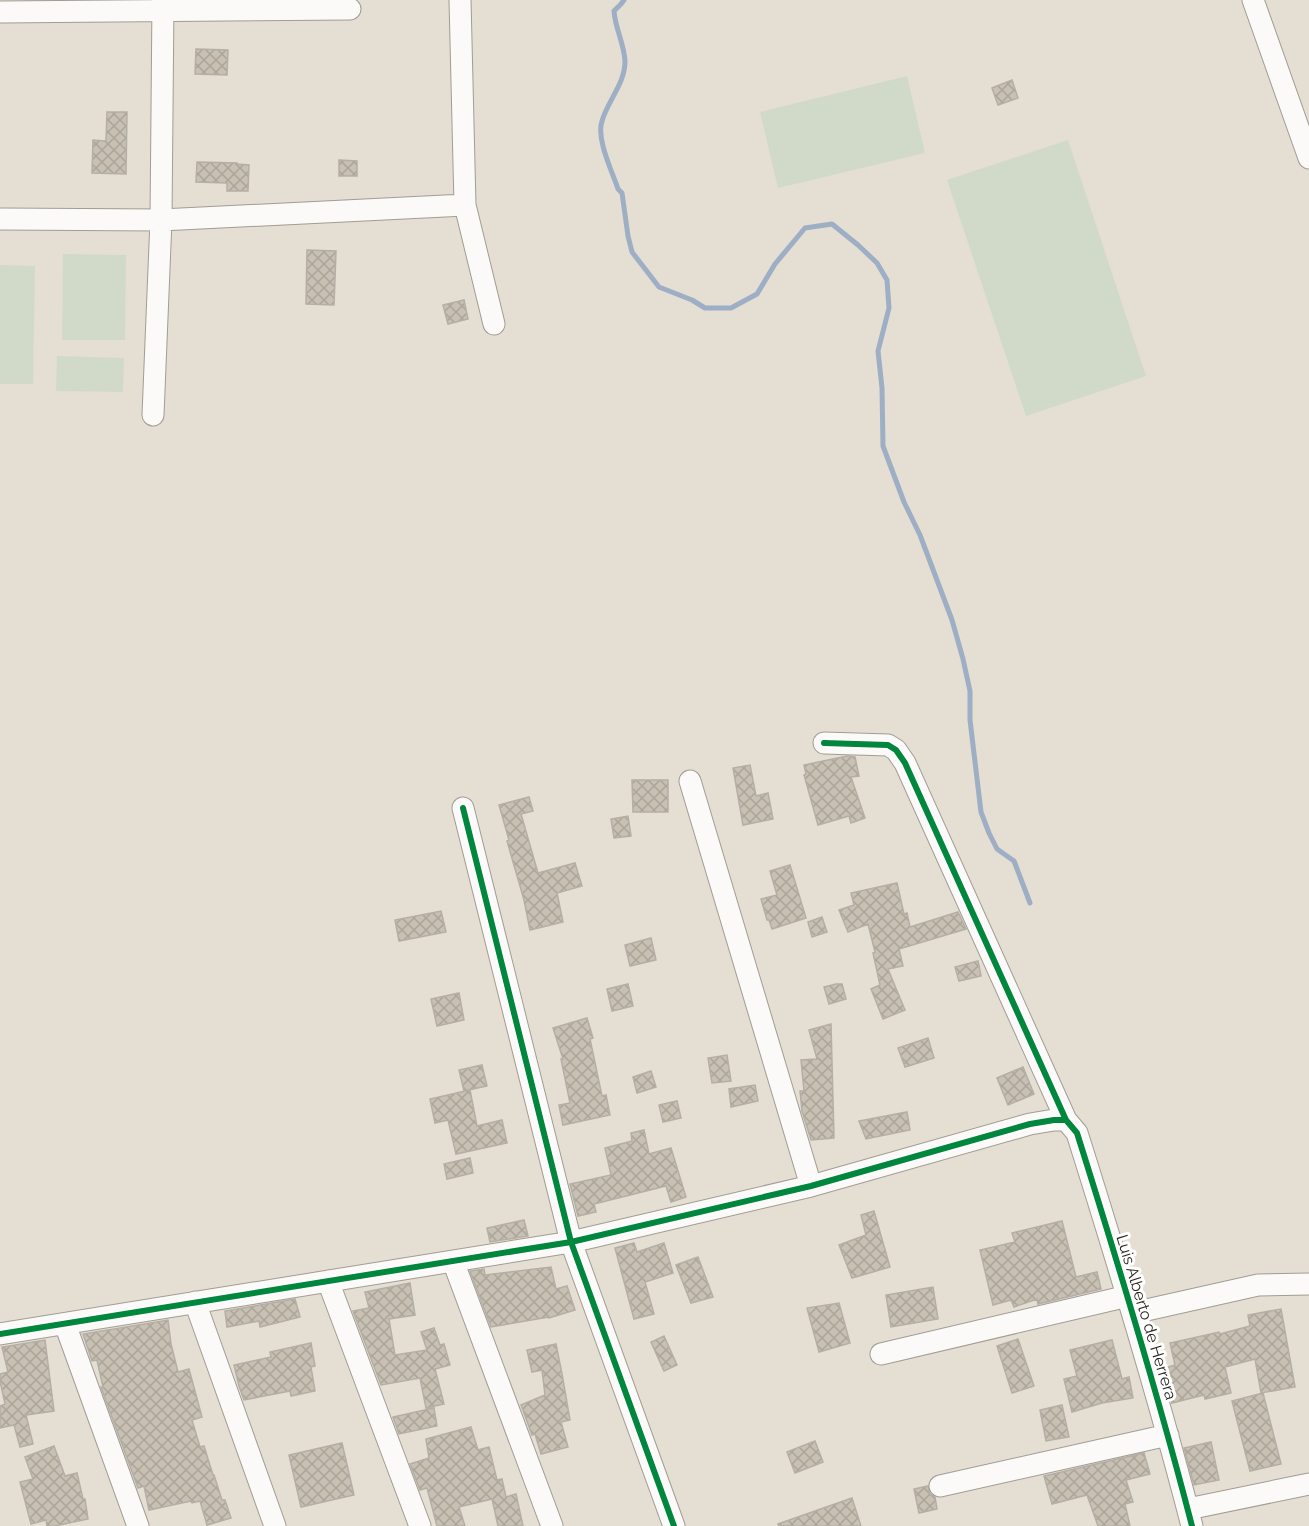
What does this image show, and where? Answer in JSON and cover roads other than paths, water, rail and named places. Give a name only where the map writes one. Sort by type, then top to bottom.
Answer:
[{"type":"street","points":[[460,0],[465,205],[494,324]]},
{"type":"street","points":[[1253,0],[1309,158]]},
{"type":"street","points":[[0,12],[163,5],[350,9]]},
{"type":"street","points":[[153,415],[161,220],[163,5]]},
{"type":"street","points":[[0,219],[161,220],[465,205]]},
{"type":"street","name":"Luis Alberto de Herrera","points":[[824,743],[888,745],[902,756],[1066,1120],[1077,1133],[1131,1305],[1190,1518]]},
{"type":"street","points":[[690,781],[812,1186]]},
{"type":"street","points":[[463,808],[571,1242],[674,1526]]},
{"type":"street","points":[[0,1334],[571,1242],[812,1186],[1030,1124],[1066,1120]]},
{"type":"street","points":[[453,1261],[552,1526]]},
{"type":"street","points":[[328,1281],[420,1526]]},
{"type":"street","points":[[881,1354],[1131,1305],[1258,1286],[1309,1284]]},
{"type":"street","points":[[195,1302],[275,1526]]},
{"type":"street","points":[[65,1324],[138,1526]]},
{"type":"street","points":[[940,1486],[1168,1435]]},
{"type":"street","points":[[1190,1518],[1309,1484]]},
{"type":"waterway","points":[[624,0],[614,11],[624,54],[624,69],[602,121],[601,137],[618,189],[622,193],[632,252],[659,287],[692,300],[705,308],[731,308],[757,294],[775,264],[805,228],[832,224],[877,263],[887,280],[889,308],[878,351],[882,388],[883,446],[952,620],[963,659],[970,691],[970,720],[981,812],[997,849],[1014,861],[1030,903]]}]
